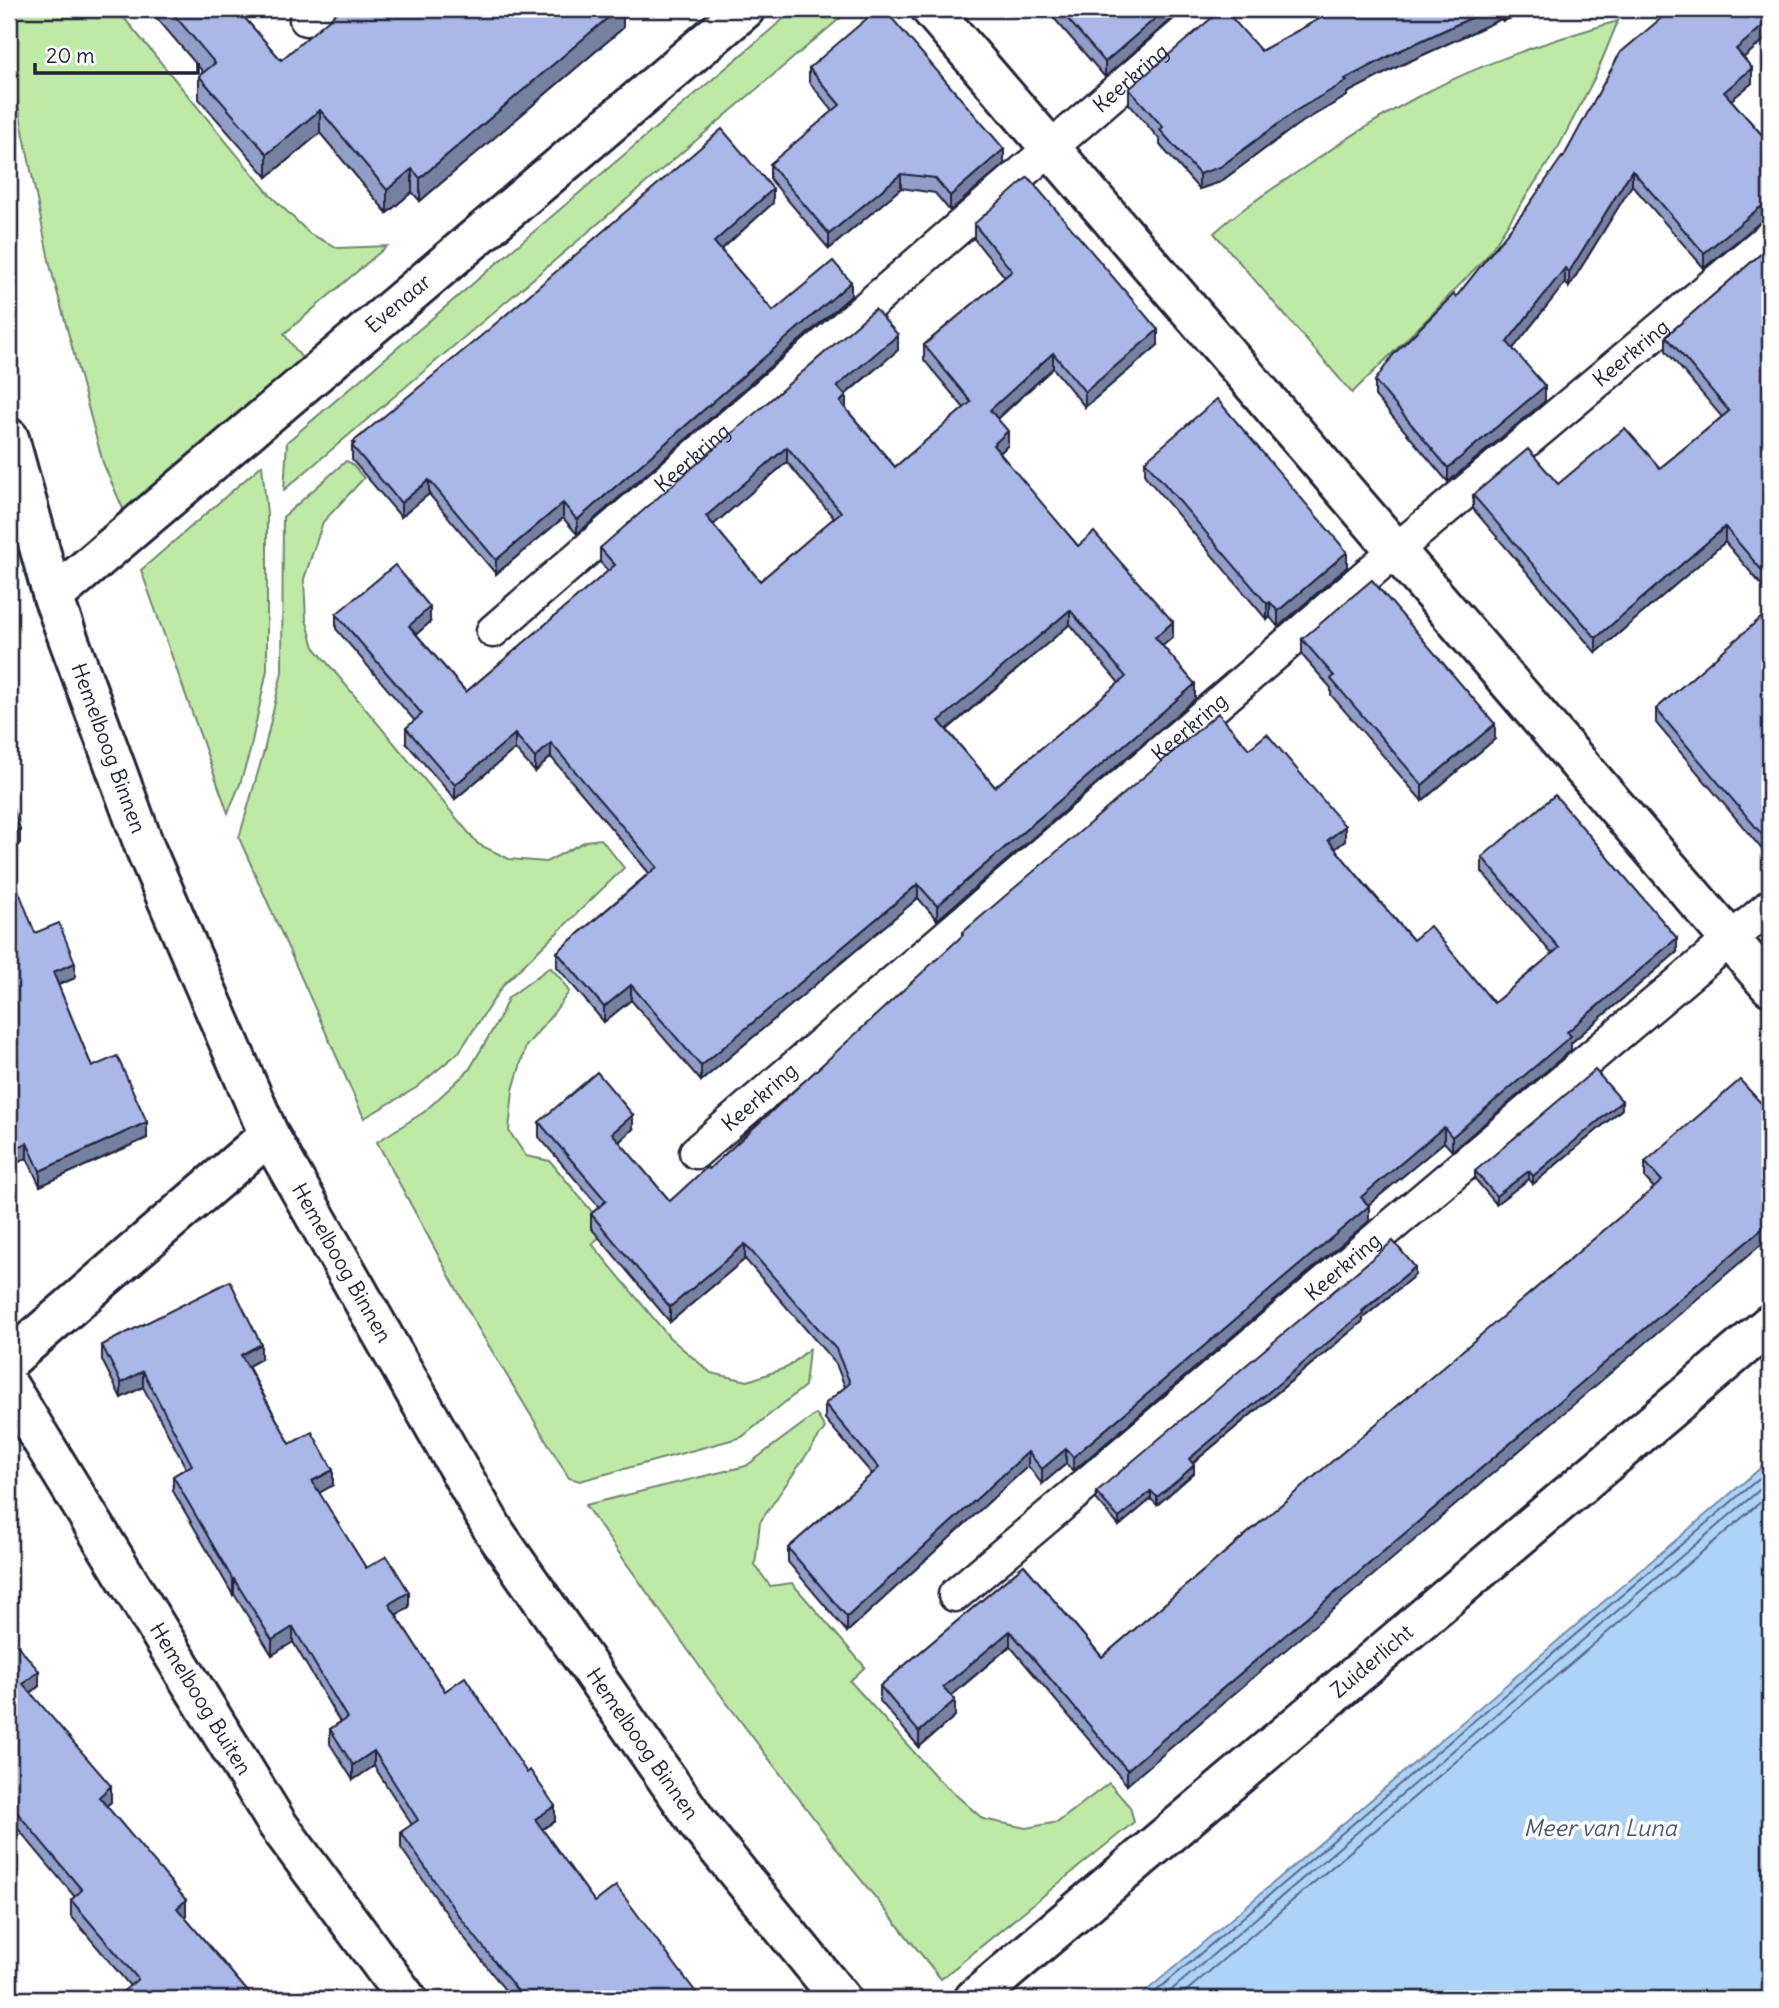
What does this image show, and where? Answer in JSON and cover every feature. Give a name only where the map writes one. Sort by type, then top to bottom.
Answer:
[{"type":"street","name":"Evenaar","points":[[53,597],[745,9]]},
{"type":"street","points":[[931,9],[1770,986]]},
{"type":"street","name":"Hemelboog Binnen","points":[[9,438],[53,597],[145,848],[269,1135],[494,1531],[699,1825],[841,1999]]},
{"type":"street","points":[[9,1360],[269,1135]]},
{"type":"street","name":"Zuiderlicht","points":[[974,1999],[1770,1324]]},
{"type":"street","name":"Hemelboog Buiten","points":[[9,1387],[278,1825],[407,1999]]},
{"type":"lane","name":"Keerkring","points":[[493,631],[1211,9]]},
{"type":"lane","name":"Keerkring","points":[[696,1152],[1396,551],[1770,237]]},
{"type":"lane","name":"Keerkring","points":[[955,1594],[1770,906]]},
{"type":"green space","points":[[9,9],[121,9],[124,18],[271,196],[310,234],[338,248],[387,246],[284,334],[307,365],[127,518],[103,463],[50,265],[9,61]]},
{"type":"green space","points":[[795,9],[851,9],[284,490],[287,442]]},
{"type":"green space","points":[[1618,21],[1595,77],[1559,146],[1487,256],[1352,393],[1214,233],[1247,207],[1334,148],[1423,94],[1519,53]]},
{"type":"green space","points":[[346,461],[364,478],[323,522],[304,579],[306,619],[314,647],[478,844],[509,859],[546,862],[586,841],[601,839],[624,868],[504,984],[459,1052],[416,1088],[364,1118],[239,838],[264,751],[282,672],[283,517]]},
{"type":"green space","points":[[262,465],[267,514],[267,670],[250,751],[228,813],[141,570]]},
{"type":"green space","points":[[550,967],[569,992],[526,1046],[513,1090],[509,1131],[526,1156],[550,1161],[607,1230],[592,1244],[669,1337],[711,1373],[748,1381],[788,1367],[809,1349],[805,1386],[742,1437],[580,1481],[569,1478],[475,1323],[377,1142],[424,1112],[469,1070],[508,998]]},
{"type":"green space","points":[[816,1414],[825,1428],[760,1522],[755,1565],[770,1586],[792,1583],[865,1667],[850,1681],[939,1780],[983,1819],[1026,1828],[1058,1822],[1109,1783],[1130,1807],[1134,1822],[941,1979],[849,1865],[705,1674],[585,1505],[746,1466]]},
{"type":"water","name":"Meer van Luna","points":[[1770,1460],[1770,1999],[1137,1999]]},
{"type":"building","points":[[169,9],[237,9],[281,60],[341,9],[618,9],[420,178],[412,169],[387,190],[320,110],[267,154],[199,76],[215,63]]},
{"type":"building","points":[[878,9],[884,9],[1004,149],[950,196],[935,178],[901,174],[829,234],[770,164],[840,105],[809,68]]},
{"type":"building","points":[[1059,9],[1166,9],[1105,62]]},
{"type":"building","points":[[1222,9],[1261,51],[1337,9],[1490,9],[1345,79],[1347,81],[1297,110],[1220,167],[1199,174],[1160,130],[1163,127],[1129,89]]},
{"type":"building","points":[[1672,9],[1770,9],[1770,20],[1736,49],[1752,68],[1724,92],[1770,144],[1770,204],[1759,208],[1704,253],[1632,170],[1569,272],[1565,268],[1507,342],[1545,386],[1448,468],[1375,381],[1393,355],[1454,294],[1456,297],[1526,209],[1563,158],[1620,53]]},
{"type":"building","points":[[722,129],[773,189],[714,242],[773,311],[833,261],[851,282],[577,520],[563,503],[496,560],[429,480],[401,503],[352,446],[355,443],[353,442]]},
{"type":"building","points":[[1028,177],[1158,330],[1085,392],[1053,353],[990,410],[1008,431],[993,445],[1078,546],[1094,532],[1173,622],[1155,637],[1195,684],[937,906],[918,884],[701,1066],[631,985],[604,1007],[557,952],[657,867],[551,743],[535,758],[515,734],[455,785],[406,728],[422,714],[336,614],[395,565],[430,607],[409,626],[466,692],[615,565],[600,548],[875,309],[898,335],[837,386],[846,396],[840,402],[895,467],[971,402],[924,345],[1012,271],[974,224]],"holes":[[[787,447],[841,512],[760,581],[706,516]],[[1070,610],[1126,677],[995,787],[939,721]]]},
{"type":"building","points":[[1770,246],[1770,580],[1725,527],[1596,638],[1473,495],[1528,449],[1558,484],[1625,428],[1660,468],[1729,411],[1666,336]]},
{"type":"building","points":[[1217,399],[1347,552],[1278,611],[1270,602],[1267,604],[1145,461]]},
{"type":"building","points":[[1372,580],[1495,724],[1422,785],[1331,679],[1334,676],[1302,639]]},
{"type":"building","points":[[1770,610],[1770,844],[1656,709]]},
{"type":"building","points":[[1218,713],[1249,749],[1267,734],[1345,826],[1328,840],[1370,891],[1413,940],[1430,926],[1494,1003],[1559,948],[1482,857],[1555,795],[1677,938],[1567,1032],[1571,1036],[1452,1137],[1444,1127],[1361,1197],[1369,1206],[1073,1457],[1066,1449],[1042,1469],[1028,1452],[847,1617],[788,1548],[879,1468],[825,1404],[850,1383],[836,1349],[745,1244],[670,1307],[591,1214],[606,1201],[539,1122],[597,1072],[633,1115],[612,1133],[670,1201],[707,1167],[709,1169],[963,935],[962,933]]},
{"type":"building","points":[[9,797],[20,829],[9,833]]},
{"type":"building","points":[[9,866],[35,933],[59,923],[75,963],[53,972],[92,1067],[117,1056],[147,1122],[40,1171],[27,1143],[9,1151]]},
{"type":"building","points":[[1595,1070],[1622,1101],[1533,1176],[1529,1171],[1496,1196],[1475,1171]]},
{"type":"building","points":[[1740,1080],[1770,1113],[1770,1222],[1127,1770],[1010,1631],[943,1687],[955,1700],[919,1732],[880,1686],[1024,1565],[1102,1657],[1662,1181],[1645,1162]]},
{"type":"building","points":[[1393,1241],[1415,1267],[1189,1459],[1194,1465],[1178,1480],[1157,1497],[1151,1491],[1119,1518],[1096,1492]]},
{"type":"building","points":[[230,1281],[261,1344],[241,1355],[290,1444],[312,1432],[333,1470],[312,1481],[366,1568],[387,1556],[409,1592],[389,1604],[445,1691],[465,1677],[527,1773],[530,1770],[555,1806],[535,1819],[595,1902],[616,1886],[701,1999],[554,1999],[548,1991],[538,1999],[524,1999],[456,1912],[401,1832],[418,1820],[374,1751],[353,1765],[330,1729],[347,1718],[293,1627],[272,1640],[233,1580],[173,1476],[192,1465],[143,1371],[121,1383],[102,1345]]},
{"type":"building","points":[[9,1635],[39,1671],[23,1684],[111,1786],[99,1797],[186,1900],[177,1908],[254,1999],[114,1999],[138,1979],[71,1900],[82,1890],[9,1803]]}]
